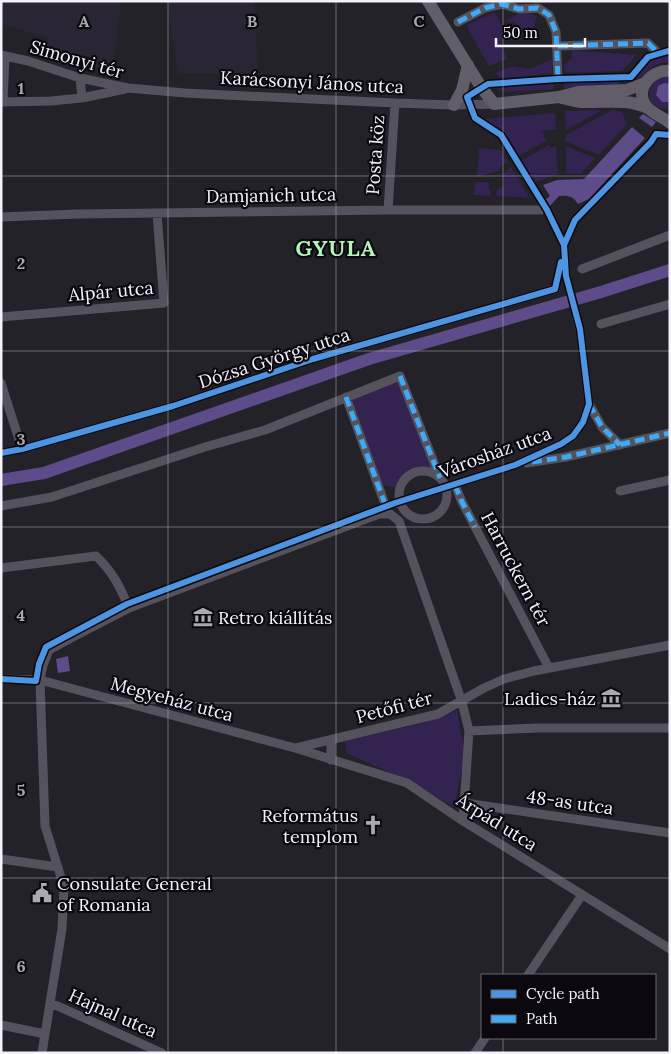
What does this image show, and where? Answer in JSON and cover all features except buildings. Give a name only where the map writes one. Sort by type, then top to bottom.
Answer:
[{"type":"street","points":[[428,1],[494,104],[559,97],[578,92],[627,90],[645,84]]},
{"type":"street","points":[[458,22],[485,8],[502,4],[538,8],[549,15],[556,32],[558,78]]},
{"type":"street","points":[[558,46],[648,43],[658,53]]},
{"type":"street","name":"Simonyi tér","points":[[3,56],[28,61],[80,78],[128,88],[82,98],[2,102],[3,56]]},
{"type":"street","points":[[454,105],[462,90],[468,65]]},
{"type":"street","points":[[648,108],[643,96],[645,84],[654,73],[670,71]]},
{"type":"street","points":[[80,78],[82,98]]},
{"type":"street","name":"Karácsonyi János utca","points":[[128,88],[185,93],[395,103],[494,104]]},
{"type":"street","points":[[559,97],[579,102],[635,102],[667,118]]},
{"type":"street","name":"Posta köz","points":[[388,210],[395,103]]},
{"type":"street","name":"Damjanich utca","points":[[1,217],[78,214],[541,210]]},
{"type":"street","name":"Alpár utca","points":[[1,317],[164,303],[157,214]]},
{"type":"street","points":[[582,269],[670,235]]},
{"type":"street","points":[[564,245],[566,276]]},
{"type":"street","name":"Dózsa György utca","points":[[1,453],[22,450],[173,406],[313,359],[555,289]]},
{"type":"street","points":[[601,324],[670,304]]},
{"type":"street","name":"Városház utca","points":[[394,504],[514,465],[561,444],[573,436],[584,422],[589,404],[577,319]]},
{"type":"street","name":"Harruckern tér","points":[[346,397],[400,376],[440,478],[451,486],[462,502],[549,668]]},
{"type":"street","points":[[1,384],[22,450]]},
{"type":"street","points":[[1,506],[52,497],[205,447],[265,430],[346,397],[394,504],[415,518],[431,518],[444,508],[451,486]]},
{"type":"street","points":[[589,404],[602,427],[620,445]]},
{"type":"street","points":[[514,465],[566,457],[670,433]]},
{"type":"street","points":[[394,504],[403,483],[414,473],[428,472],[440,478]]},
{"type":"street","points":[[620,491],[670,480]]},
{"type":"street","points":[[42,1053],[62,929],[64,887],[45,826],[40,680],[43,665],[50,650],[69,639],[129,608],[379,514],[390,514],[399,521],[462,702],[469,731],[463,821]]},
{"type":"street","points":[[1,568],[96,556],[121,587],[129,608]]},
{"type":"street","name":"Petőfi tér","points":[[295,748],[438,714],[484,688],[534,671],[670,645]]},
{"type":"street","name":"Megyeház utca","points":[[1,679],[40,680],[295,748]]},
{"type":"street","points":[[469,731],[537,728],[670,728]]},
{"type":"street","points":[[331,760],[332,740]]},
{"type":"street","name":"Árpád utca","points":[[295,748],[407,783],[463,821],[670,949]]},
{"type":"street","name":"48-as utca","points":[[465,803],[670,833]]},
{"type":"street","points":[[1,859],[58,867]]},
{"type":"street","points":[[529,974],[582,895]]},
{"type":"street","name":"Hajnal utca","points":[[51,1003],[162,1053]]},
{"type":"street","points":[[1,1025],[45,1034]]},
{"type":"street","points":[[475,1053],[484,1039]]},
{"type":"shaded area","points":[[1,1],[121,1],[113,70],[44,60],[48,38],[1,24]]},
{"type":"shaded area","points":[[167,1],[254,1],[258,75],[178,73]]},
{"type":"shaded area","points":[[495,12],[503,28],[501,46],[508,59],[489,66],[468,29],[468,24]]},
{"type":"shaded area","points":[[528,13],[537,16],[533,30],[518,28],[515,22],[504,22],[518,14]]},
{"type":"shaded area","points":[[572,50],[637,55],[622,71],[565,73],[564,65],[571,59]]},
{"type":"shaded area","points":[[670,54],[670,62],[652,67],[640,77],[631,80],[636,69],[644,61]]},
{"type":"shaded area","points":[[552,59],[552,74],[502,78],[495,73],[512,66],[529,69]]},
{"type":"shaded area","points":[[670,76],[670,109],[658,107],[652,103],[649,96],[649,91],[655,80]]},
{"type":"shaded area","points":[[620,77],[618,85],[564,88],[564,80]]},
{"type":"shaded area","points":[[553,80],[554,89],[505,92],[493,86],[493,85]]},
{"type":"shaded area","points":[[664,83],[670,84],[669,102],[662,102],[656,95],[658,86]]},
{"type":"shaded area","points":[[603,110],[566,130],[565,111]]},
{"type":"shaded area","points":[[612,110],[622,112],[627,124],[599,155],[565,141],[566,135]]},
{"type":"shaded area","points":[[555,113],[556,129],[542,131],[546,141],[517,157],[504,135],[487,124],[484,119]]},
{"type":"shaded area","points":[[643,114],[656,122],[652,127],[639,118]]},
{"type":"shaded area","points":[[632,127],[645,138],[589,199],[578,204],[570,197],[559,196],[550,206],[546,199],[550,196],[543,185],[557,180],[584,179]]},
{"type":"shaded area","points":[[549,145],[551,148],[556,146],[558,174],[533,183],[520,161]]},
{"type":"shaded area","points":[[566,146],[595,158],[581,174],[566,173]]},
{"type":"shaded area","points":[[479,148],[500,150],[508,162],[501,166],[498,172],[477,176]]},
{"type":"shaded area","points":[[511,167],[530,198],[496,196],[496,191],[503,186],[503,174]]},
{"type":"shaded area","points":[[475,182],[489,182],[491,196],[474,195]]},
{"type":"shaded area","points":[[400,376],[434,474],[423,472],[414,474],[406,480],[400,489],[384,485],[379,487],[346,397]]},
{"type":"shaded area","points":[[68,656],[70,671],[58,673],[56,659]]},
{"type":"shaded area","points":[[457,710],[465,754],[454,807],[413,783],[346,753],[345,741],[424,723]]},
{"type":"waterway","points":[[1,480],[44,473],[369,359],[601,292],[670,270]]},
{"type":"marked path","points":[[458,22],[485,8],[502,4],[519,9],[538,8],[549,15],[556,32],[558,79]]},
{"type":"marked path","points":[[558,46],[648,43],[658,53]]},
{"type":"marked path","points":[[400,376],[440,478]]},
{"type":"marked path","points":[[346,397],[386,507]]},
{"type":"marked path","points":[[589,404],[602,427],[620,445]]},
{"type":"marked path","points":[[532,462],[566,457],[670,433]]},
{"type":"marked path","points":[[455,485],[475,527]]},
{"type":"cycle path","points":[[564,245],[547,210],[501,135],[475,118],[467,97],[488,84],[558,79],[631,77],[648,57],[670,52]]},
{"type":"cycle path","points":[[1,679],[36,681],[39,664],[46,647],[127,604],[395,503],[515,465],[561,444],[573,436],[583,422],[589,404],[580,329],[566,276],[564,245],[575,220],[651,142],[656,134],[670,135]]},
{"type":"cycle path","points":[[1,453],[22,449],[173,406],[313,359],[555,289],[561,262]]},
{"type":"place","name":"Retro kiállítás","points":[[203,617]]},
{"type":"place","name":"Ladics-ház","points":[[611,698]]},
{"type":"place","name":"Református templom","points":[[373,825]]},
{"type":"place","name":"Consulate General of Romania","points":[[42,893]]},
{"type":"district","name":"GYULA","points":[[336,248]]}]
